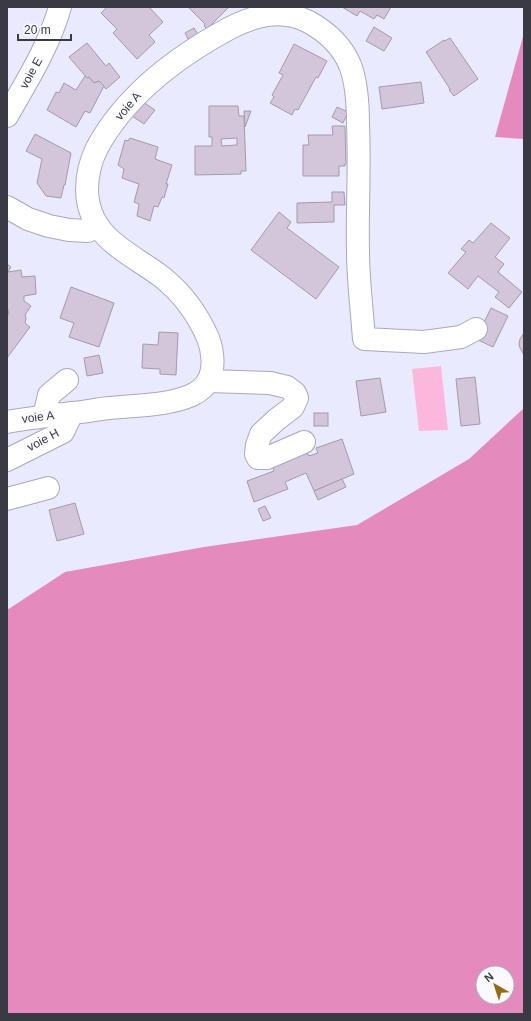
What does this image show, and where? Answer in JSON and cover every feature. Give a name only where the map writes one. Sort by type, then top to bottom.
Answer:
[{"type":"street","name":"voie E","points":[[7,116],[44,48],[56,22],[60,7]]},
{"type":"street","name":"voie A","points":[[7,422],[107,408],[152,404],[178,399],[193,395],[208,381],[212,370],[212,364],[210,343],[203,327],[179,293],[162,278],[117,246],[97,225],[90,213],[87,183],[92,161],[97,148],[110,127],[147,84],[217,35],[247,19],[271,14],[286,15],[305,20],[337,44],[345,54],[351,67],[358,104],[358,253],[364,339],[424,342],[461,336],[476,329]]},
{"type":"street","points":[[7,207],[28,219],[69,230],[88,231],[97,225]]},
{"type":"street","points":[[44,416],[49,395],[67,380]]},
{"type":"street","points":[[208,381],[270,384],[288,388],[295,393],[297,398],[293,407],[276,420],[262,434],[257,445],[256,454],[258,458],[267,458],[304,442]]},
{"type":"street","name":"voie H","points":[[7,460],[63,432],[72,413]]},
{"type":"street","points":[[7,499],[48,488]]},
{"type":"shaded area","points":[[524,33],[524,139],[495,137]]},
{"type":"shaded area","points":[[441,366],[448,430],[419,431],[412,369]]},
{"type":"shaded area","points":[[524,408],[524,1014],[7,1014],[7,610],[65,572],[204,547],[357,525],[469,459]]},
{"type":"building","points":[[107,7],[149,7],[163,22],[149,35],[155,42],[137,59],[113,33],[117,29],[101,13]]},
{"type":"building","points":[[188,7],[228,8],[207,29],[204,26],[205,24]]},
{"type":"building","points":[[342,7],[391,7],[384,19],[377,15],[374,19],[360,11],[357,16]]},
{"type":"building","points":[[374,27],[392,38],[384,51],[366,41]]},
{"type":"building","points":[[194,28],[199,36],[191,40],[189,38],[188,39],[185,33]]},
{"type":"building","points":[[450,38],[478,79],[454,96],[426,52],[444,40],[445,41]]},
{"type":"building","points":[[87,43],[106,66],[109,63],[120,77],[106,89],[99,81],[94,83],[89,77],[87,78],[69,57]]},
{"type":"building","points":[[294,44],[327,61],[318,78],[316,77],[298,110],[295,109],[292,115],[270,103],[274,97],[272,95],[283,75],[279,73]]},
{"type":"building","points":[[85,76],[87,78],[89,77],[94,83],[99,81],[104,86],[90,113],[85,111],[76,127],[47,110],[56,92],[59,93],[64,83],[76,90]]},
{"type":"building","points":[[421,82],[424,103],[382,109],[379,87]]},
{"type":"building","points":[[143,102],[155,110],[144,124],[132,116]]},
{"type":"building","points":[[209,106],[238,106],[239,116],[244,116],[246,171],[241,171],[241,174],[195,175],[195,146],[212,146],[212,137],[209,137]],"holes":[[[237,138],[237,145],[222,146],[221,139]]]},
{"type":"building","points":[[337,107],[348,112],[343,123],[332,117]]},
{"type":"building","points":[[244,111],[251,111],[245,127]]},
{"type":"building","points":[[332,126],[345,126],[345,166],[339,166],[339,176],[303,176],[303,145],[309,145],[308,135],[333,135]]},
{"type":"building","points":[[35,134],[71,153],[61,198],[46,196],[37,183],[42,159],[26,151]]},
{"type":"building","points":[[130,138],[158,147],[155,159],[172,165],[166,184],[168,184],[164,198],[162,197],[158,207],[154,206],[150,221],[137,216],[139,204],[134,202],[139,184],[122,178],[124,169],[118,165],[125,140],[128,141]]},
{"type":"building","points":[[332,192],[344,192],[345,205],[334,205],[334,222],[297,223],[297,203],[332,202]]},
{"type":"building","points":[[279,212],[291,222],[287,228],[339,267],[316,299],[251,250]]},
{"type":"building","points":[[491,223],[510,238],[495,257],[504,264],[498,272],[522,292],[509,308],[495,297],[499,292],[478,276],[468,289],[448,273],[466,252],[461,249],[469,240],[473,243]]},
{"type":"building","points":[[7,264],[11,267],[8,272],[21,270],[22,277],[35,276],[36,294],[24,296],[24,301],[31,306],[25,315],[25,323],[30,327],[7,358],[7,317],[9,312],[7,308]]},
{"type":"building","points":[[71,287],[114,303],[99,347],[69,337],[74,323],[60,318]]},
{"type":"building","points":[[491,308],[508,316],[493,347],[476,339]]},
{"type":"building","points":[[159,332],[178,333],[176,375],[160,374],[160,369],[142,368],[143,344],[158,345]]},
{"type":"building","points":[[524,333],[524,355],[519,344]]},
{"type":"building","points":[[99,355],[103,373],[87,376],[84,358]]},
{"type":"building","points":[[475,377],[480,424],[461,426],[456,379]]},
{"type":"building","points":[[380,378],[386,412],[361,416],[356,381]]},
{"type":"building","points":[[314,413],[328,413],[328,426],[314,426]]},
{"type":"building","points":[[342,439],[354,474],[314,491],[306,473],[285,482],[288,489],[254,502],[247,481],[274,471],[271,461],[305,448],[309,456],[318,453],[316,448]]},
{"type":"building","points":[[342,479],[346,487],[318,500],[314,491]]},
{"type":"building","points":[[75,503],[84,534],[57,541],[49,510]]},
{"type":"building","points":[[265,506],[271,518],[263,521],[258,509]]}]
